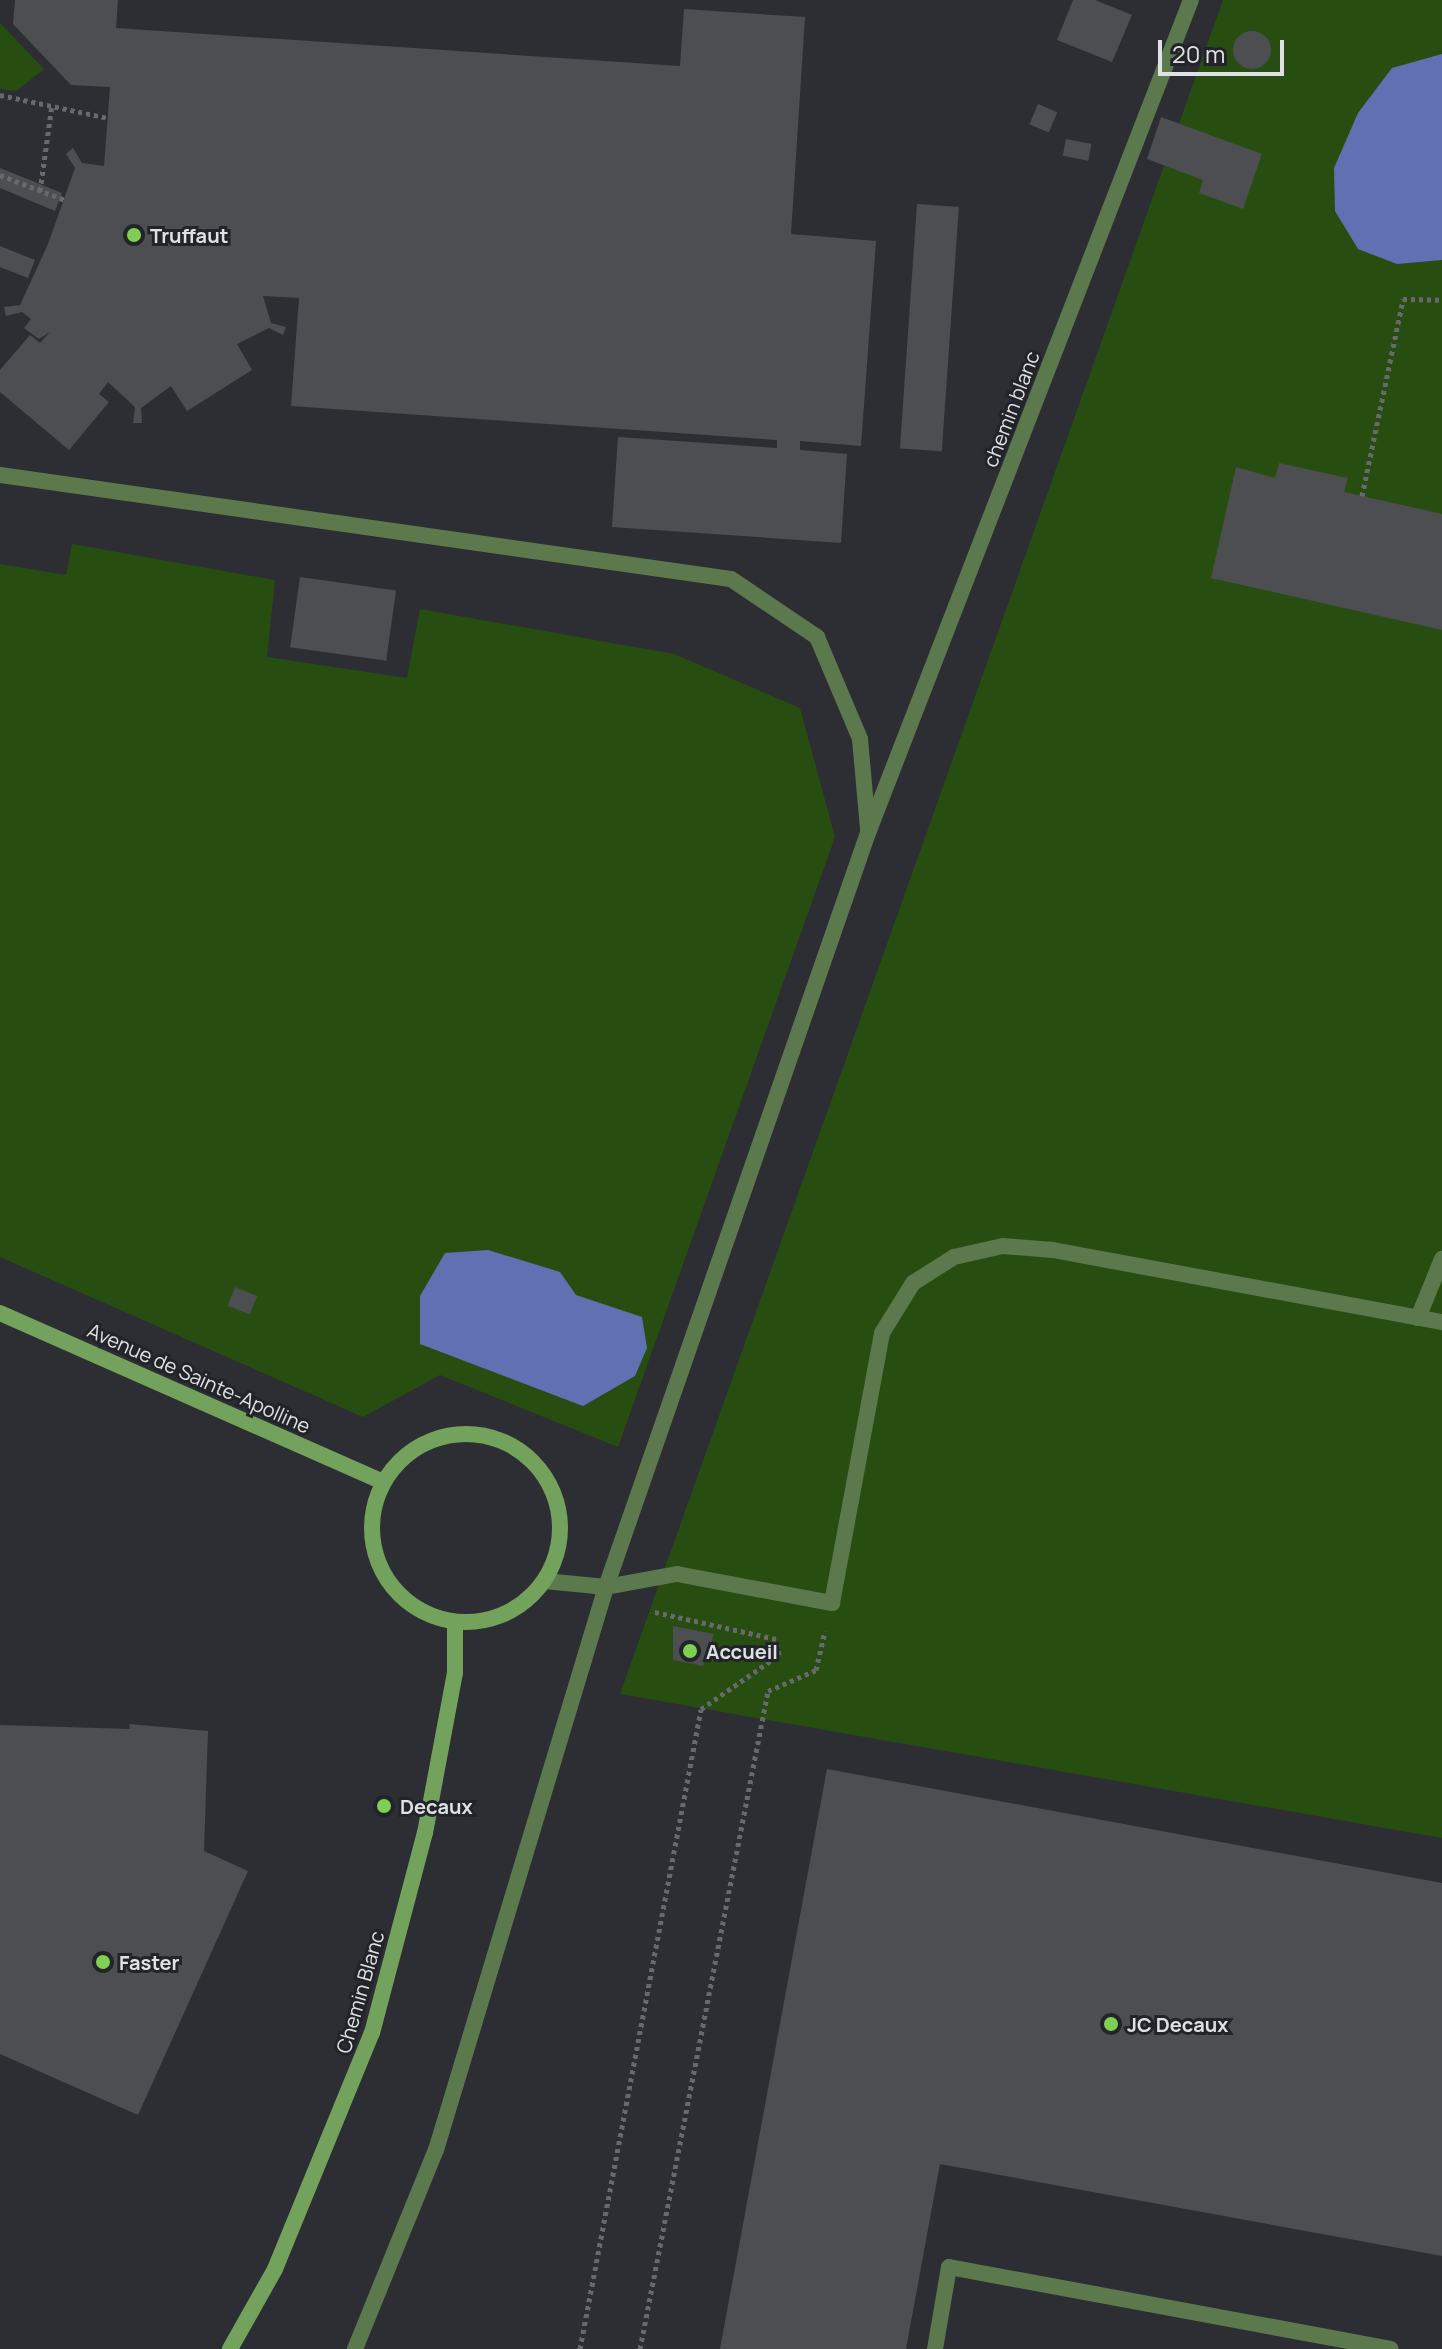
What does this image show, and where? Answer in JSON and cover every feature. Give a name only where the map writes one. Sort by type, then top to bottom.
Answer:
[{"type":"street","name":"Avenue de Sainte-Apolline","points":[[0,1313],[381,1481]]},
{"type":"street","points":[[452,1434],[483,1435],[512,1445],[545,1478],[561,1521],[558,1552],[545,1581],[525,1602],[500,1616],[455,1623],[418,1609],[396,1592],[381,1569],[372,1515],[381,1481],[422,1444],[452,1434]]},
{"type":"street","name":"Chemin Blanc","points":[[230,2349],[275,2269],[372,2033],[425,1833],[455,1673],[455,1623]]},
{"type":"lane","name":"chemin blanc","points":[[355,2349],[436,2150],[606,1587],[868,833],[1191,0]]},
{"type":"lane","points":[[0,475],[731,579],[817,637],[860,739],[868,833]]},
{"type":"lane","points":[[545,1581],[606,1587],[677,1574],[832,1603],[882,1333],[913,1283],[954,1257],[1003,1246],[1053,1250],[1442,1322]]},
{"type":"lane","points":[[1418,1318],[1442,1259]]},
{"type":"lane","points":[[935,2349],[949,2267],[1390,2349]]},
{"type":"path","points":[[0,95],[108,118]]},
{"type":"path","points":[[40,191],[52,104]]},
{"type":"path","points":[[0,175],[65,200]]},
{"type":"path","points":[[1362,496],[1403,299],[1442,300]]},
{"type":"path","points":[[640,2349],[768,1691],[816,1670],[832,1603]]},
{"type":"path","points":[[580,2349],[701,1709],[779,1655],[776,1639],[650,1611]]},
{"type":"green space","points":[[1223,0],[1442,0],[1442,1838],[620,1694]]},
{"type":"green space","points":[[0,23],[44,69],[16,91],[0,89]]},
{"type":"green space","points":[[72,544],[275,580],[267,657],[407,678],[420,609],[674,654],[800,708],[835,837],[618,1447],[440,1375],[363,1417],[0,1257],[0,564],[66,575]]},
{"type":"water","points":[[1442,54],[1442,260],[1397,264],[1358,249],[1335,211],[1334,168],[1358,113],[1392,68]]},
{"type":"water","points":[[488,1250],[560,1272],[576,1295],[642,1317],[647,1348],[635,1376],[583,1406],[420,1344],[420,1296],[445,1253]]},
{"type":"building","points":[[15,0],[118,0],[116,28],[680,66],[684,9],[805,17],[791,234],[876,241],[861,446],[800,441],[800,450],[847,454],[841,543],[612,527],[618,437],[777,448],[777,440],[291,406],[299,298],[263,296],[271,323],[286,327],[283,335],[269,328],[237,344],[252,370],[187,411],[171,386],[141,408],[142,423],[133,423],[135,407],[108,382],[99,394],[109,402],[69,450],[0,392],[0,370],[30,335],[40,343],[50,332],[39,339],[24,328],[31,319],[22,312],[6,316],[4,307],[20,305],[48,244],[75,168],[66,154],[73,148],[82,163],[104,166],[110,87],[71,85],[13,24]]},
{"type":"building","points":[[1073,0],[1095,0],[1132,15],[1112,62],[1057,40]]},
{"type":"building","points":[[1252,31],[1265,37],[1271,50],[1265,63],[1252,69],[1239,63],[1233,50],[1239,37]]},
{"type":"building","points":[[1038,104],[1057,112],[1049,132],[1029,124]]},
{"type":"building","points":[[1161,117],[1262,154],[1243,209],[1199,193],[1203,180],[1147,159]]},
{"type":"building","points":[[1066,139],[1092,144],[1088,161],[1063,156]]},
{"type":"building","points":[[0,168],[62,193],[55,211],[0,188]]},
{"type":"building","points":[[917,204],[959,207],[942,451],[900,448]]},
{"type":"building","points":[[0,246],[35,260],[28,278],[0,267]]},
{"type":"building","points":[[1279,463],[1348,478],[1344,492],[1442,514],[1442,630],[1211,578],[1236,467],[1275,478]]},
{"type":"building","points":[[300,577],[396,590],[386,661],[290,647]]},
{"type":"building","points":[[235,1287],[257,1296],[250,1315],[228,1306]]},
{"type":"building","name":"Accueil","points":[[673,1626],[714,1634],[703,1666],[673,1660]]},
{"type":"building","name":"Faster","points":[[129,1724],[208,1731],[204,1851],[248,1871],[138,2115],[0,2054],[0,1725],[130,1729]]},
{"type":"building","name":"JC Decaux","points":[[827,1769],[1442,1883],[1442,2256],[940,2164],[906,2349],[720,2349]]},
{"type":"place","name":"Truffaut","points":[[134,235]]},
{"type":"place","name":"Accueil","points":[[690,1651]]},
{"type":"place","name":"Decaux","points":[[384,1806]]},
{"type":"place","name":"Faster","points":[[103,1962]]},
{"type":"place","name":"JC Decaux","points":[[1111,2024]]}]
